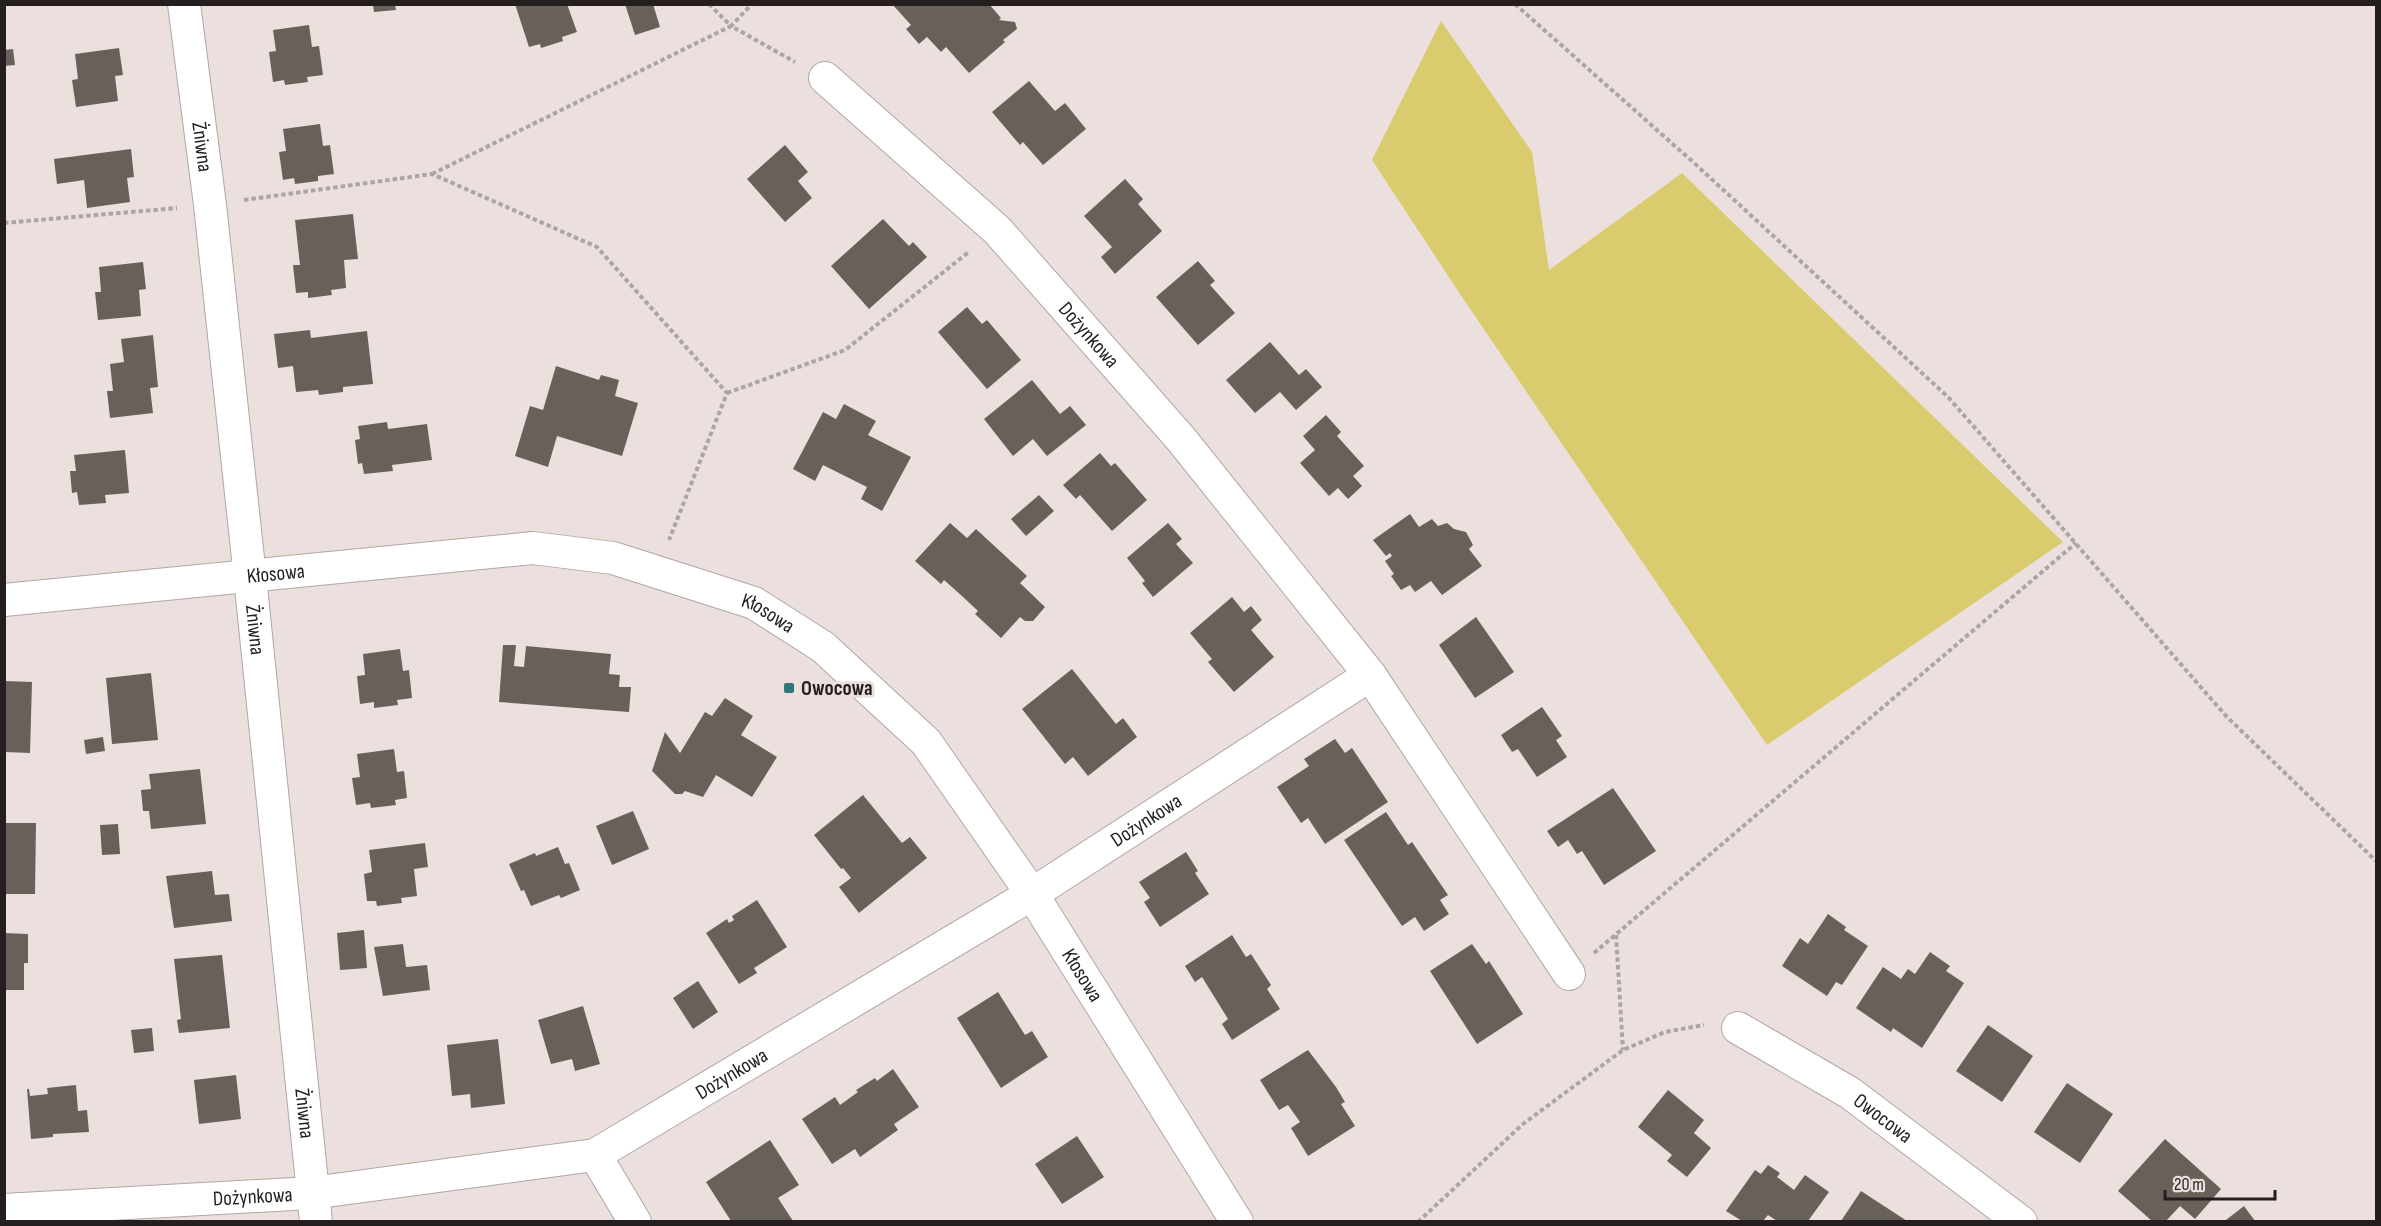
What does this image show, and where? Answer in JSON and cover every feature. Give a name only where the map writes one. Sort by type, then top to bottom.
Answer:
[{"type":"street","name":"Żniwna","points":[[184,4],[210,205],[314,1207]]},
{"type":"street","name":"Dożynkowa","points":[[825,78],[997,230],[1181,439],[1370,675],[1569,974]]},
{"type":"street","name":"Kłosowa","points":[[4,600],[533,548],[613,558],[754,603],[823,646],[926,742],[1032,894],[1237,1221]]},
{"type":"street","name":"Dożynkowa","points":[[4,1210],[314,1207],[595,1155],[1032,894],[1370,675]]},
{"type":"street","name":"Owocowa","points":[[1738,1028],[1850,1093],[2021,1221]]},
{"type":"street","points":[[595,1155],[635,1221]]},
{"type":"path","points":[[709,4],[731,26],[825,78]]},
{"type":"path","points":[[4,223],[210,205],[432,174],[731,26],[752,4]]},
{"type":"path","points":[[1515,4],[1693,162],[1948,397],[2226,716],[2376,861]]},
{"type":"path","points":[[432,174],[597,247],[728,393]]},
{"type":"path","points":[[657,572],[728,393],[845,350],[997,230]]},
{"type":"path","points":[[1569,974],[2076,543]]},
{"type":"path","points":[[1616,934],[1623,1050]]},
{"type":"path","points":[[1418,1221],[1523,1124],[1623,1050],[1665,1032],[1703,1025],[1738,1028]]},
{"type":"shaded area","points":[[1441,21],[1532,152],[1549,270],[1682,173],[2063,542],[1767,745],[1466,303],[1372,160]]},
{"type":"building","points":[[515,4],[567,4],[577,32],[562,37],[563,41],[541,48],[540,44],[529,47]]},
{"type":"building","points":[[625,4],[653,4],[660,27],[635,35]]},
{"type":"building","points":[[892,4],[989,4],[1001,18],[999,20],[1015,22],[1017,29],[969,73],[946,47],[941,52],[927,37],[919,44],[906,29],[911,25]]},
{"type":"building","points":[[373,5],[395,5],[396,10],[374,12]]},
{"type":"building","points":[[309,25],[312,47],[319,46],[323,75],[307,77],[308,82],[285,85],[284,80],[273,82],[269,52],[276,51],[273,30]]},
{"type":"building","points":[[119,48],[123,75],[115,76],[118,101],[76,107],[72,80],[78,79],[75,54]]},
{"type":"building","points":[[13,49],[15,65],[4,66],[4,50]]},
{"type":"building","points":[[1029,81],[1055,111],[1065,103],[1086,129],[1043,165],[1023,142],[1020,145],[992,112]]},
{"type":"building","points":[[320,124],[323,146],[330,145],[334,174],[318,176],[318,181],[295,184],[294,178],[283,180],[279,152],[286,151],[283,129]]},
{"type":"building","points":[[785,145],[808,172],[798,181],[812,198],[785,222],[747,179]]},
{"type":"building","points":[[131,149],[134,177],[127,178],[130,202],[87,208],[84,180],[57,184],[54,159]]},
{"type":"building","points":[[1125,179],[1143,199],[1138,204],[1162,231],[1115,274],[1101,257],[1112,247],[1084,216]]},
{"type":"building","points":[[353,214],[358,259],[344,260],[346,288],[331,290],[332,295],[308,298],[308,292],[296,293],[293,265],[300,265],[295,220]]},
{"type":"building","points":[[883,219],[909,246],[913,242],[927,257],[869,309],[831,266]]},
{"type":"building","points":[[1198,261],[1215,281],[1210,285],[1235,313],[1198,345],[1156,297]]},
{"type":"building","points":[[143,262],[146,289],[139,290],[141,316],[98,320],[95,292],[101,292],[99,267]]},
{"type":"building","points":[[967,307],[982,324],[987,320],[1021,360],[987,389],[938,332]]},
{"type":"building","points":[[310,330],[311,338],[367,331],[373,384],[343,387],[343,392],[319,395],[318,390],[296,392],[293,366],[278,368],[274,334]]},
{"type":"building","points":[[153,335],[158,387],[150,388],[153,413],[110,418],[107,391],[113,391],[110,364],[124,362],[121,339]]},
{"type":"building","points":[[1270,342],[1299,375],[1306,369],[1322,387],[1296,410],[1280,392],[1255,413],[1226,380]]},
{"type":"building","points":[[556,366],[599,380],[601,375],[619,380],[615,396],[638,403],[622,456],[557,436],[548,467],[515,456],[530,406],[543,410]]},
{"type":"building","points":[[1032,380],[1060,414],[1070,406],[1086,425],[1047,456],[1033,439],[1013,456],[984,419]]},
{"type":"building","points":[[844,404],[876,421],[868,435],[911,457],[882,511],[861,499],[867,487],[823,465],[815,481],[793,469],[823,412],[836,419]]},
{"type":"building","points":[[1326,415],[1341,432],[1337,436],[1364,466],[1353,476],[1362,486],[1348,499],[1338,488],[1329,496],[1300,463],[1315,450],[1303,436]]},
{"type":"building","points":[[387,422],[388,429],[427,424],[432,460],[392,465],[393,471],[364,474],[362,463],[358,464],[355,440],[360,439],[358,426]]},
{"type":"building","points":[[125,450],[129,493],[105,495],[106,503],[79,505],[77,492],[72,493],[70,471],[76,471],[74,455]]},
{"type":"building","points":[[1100,453],[1111,466],[1115,463],[1147,500],[1112,531],[1080,495],[1076,499],[1063,485]]},
{"type":"building","points":[[1039,495],[1054,511],[1026,536],[1011,519]]},
{"type":"building","points":[[1410,514],[1419,527],[1432,519],[1438,526],[1447,523],[1454,529],[1466,532],[1473,545],[1469,549],[1482,566],[1442,595],[1431,581],[1415,592],[1410,585],[1401,590],[1391,576],[1394,574],[1385,561],[1392,556],[1390,553],[1386,556],[1373,540]]},
{"type":"building","points":[[950,523],[967,538],[976,529],[1027,576],[1020,583],[1045,607],[1033,621],[1025,621],[1020,617],[1001,638],[975,614],[978,611],[962,596],[944,580],[941,584],[915,561]]},
{"type":"building","points":[[1168,523],[1182,539],[1176,544],[1193,563],[1153,597],[1142,583],[1145,581],[1127,558]]},
{"type":"building","points":[[1232,597],[1244,612],[1251,606],[1262,620],[1251,630],[1274,657],[1234,692],[1208,662],[1212,659],[1190,633]]},
{"type":"building","points":[[1476,617],[1514,672],[1475,698],[1439,645]]},
{"type":"building","points":[[503,645],[516,645],[514,666],[524,667],[526,646],[611,654],[609,674],[620,675],[619,687],[631,687],[629,712],[499,702]]},
{"type":"building","points":[[400,649],[403,671],[409,670],[412,698],[397,700],[398,705],[374,708],[374,702],[360,704],[357,676],[365,675],[363,654]]},
{"type":"building","points":[[1072,669],[1116,724],[1123,718],[1137,737],[1088,776],[1073,757],[1065,764],[1022,709]]},
{"type":"building","points":[[151,673],[158,740],[112,744],[106,678]]},
{"type":"building","points":[[5,681],[32,682],[30,753],[4,752]]},
{"type":"building","points":[[725,698],[753,716],[741,735],[777,757],[752,797],[716,775],[703,797],[685,791],[682,794],[675,794],[652,771],[665,732],[680,753],[705,712],[712,716]]},
{"type":"building","points":[[1542,707],[1562,736],[1556,740],[1567,757],[1537,777],[1518,749],[1512,752],[1501,735]]},
{"type":"building","points":[[103,737],[105,751],[86,754],[84,740]]},
{"type":"building","points":[[1335,739],[1345,753],[1352,748],[1388,802],[1325,844],[1308,818],[1301,823],[1277,787],[1309,766],[1304,759]]},
{"type":"building","points":[[394,749],[397,772],[404,771],[407,798],[395,800],[396,805],[371,808],[370,803],[356,805],[352,778],[360,777],[357,754]]},
{"type":"building","points":[[200,769],[206,824],[151,829],[149,811],[143,811],[141,790],[151,789],[149,774]]},
{"type":"building","points":[[1613,788],[1656,851],[1604,885],[1582,851],[1577,854],[1568,840],[1558,847],[1547,831]]},
{"type":"building","points":[[863,795],[902,843],[910,837],[927,858],[859,913],[839,887],[851,878],[814,835]]},
{"type":"building","points":[[633,811],[649,849],[612,865],[596,826]]},
{"type":"building","points":[[1386,812],[1408,845],[1412,842],[1448,895],[1440,900],[1449,914],[1424,931],[1415,917],[1402,926],[1344,840]]},
{"type":"building","points":[[4,823],[36,823],[35,894],[4,894]]},
{"type":"building","points":[[118,824],[120,854],[102,855],[100,825]]},
{"type":"building","points":[[425,843],[428,867],[414,869],[417,896],[401,898],[402,903],[377,906],[376,901],[367,901],[364,874],[372,872],[369,850]]},
{"type":"building","points":[[558,847],[565,864],[569,863],[580,890],[531,906],[524,890],[521,891],[509,864],[535,853],[536,856]]},
{"type":"building","points":[[1186,852],[1198,871],[1195,873],[1209,894],[1160,927],[1144,902],[1150,898],[1139,882]]},
{"type":"building","points":[[212,871],[215,895],[229,894],[232,921],[174,928],[166,876]]},
{"type":"building","points":[[757,900],[787,947],[754,968],[757,973],[739,984],[706,933],[727,919],[729,923],[734,920],[732,916]]},
{"type":"building","points":[[1828,914],[1846,927],[1844,930],[1868,946],[1842,985],[1836,982],[1827,996],[1782,966],[1800,938],[1808,944]]},
{"type":"building","points":[[364,930],[367,968],[340,970],[337,933]]},
{"type":"building","points":[[4,933],[28,934],[28,963],[24,963],[24,990],[4,990]]},
{"type":"building","points":[[1232,935],[1246,957],[1251,954],[1271,985],[1267,989],[1280,1009],[1232,1040],[1222,1024],[1228,1019],[1202,977],[1195,982],[1185,966]]},
{"type":"building","points":[[403,944],[406,967],[427,965],[430,990],[383,996],[374,947]]},
{"type":"building","points":[[1472,944],[1486,964],[1489,961],[1523,1014],[1477,1044],[1430,971]]},
{"type":"building","points":[[1930,952],[1950,966],[1946,971],[1964,983],[1922,1048],[1893,1028],[1891,1032],[1856,1008],[1883,967],[1901,979],[1908,969],[1915,974]]},
{"type":"building","points":[[222,955],[230,1028],[179,1033],[177,1020],[181,1019],[174,959]]},
{"type":"building","points":[[698,981],[718,1012],[693,1029],[673,998]]},
{"type":"building","points":[[998,992],[1025,1035],[1032,1031],[1048,1057],[1001,1088],[957,1018]]},
{"type":"building","points":[[583,1006],[600,1064],[575,1071],[572,1059],[551,1064],[538,1020]]},
{"type":"building","points":[[1988,1025],[2033,1056],[2002,1102],[1956,1071]]},
{"type":"building","points":[[152,1028],[154,1051],[134,1053],[131,1030]]},
{"type":"building","points":[[498,1039],[505,1104],[471,1108],[470,1094],[452,1096],[447,1045]]},
{"type":"building","points":[[1308,1050],[1336,1087],[1345,1102],[1341,1104],[1355,1126],[1308,1156],[1291,1128],[1300,1122],[1288,1105],[1279,1110],[1260,1080]]},
{"type":"building","points":[[893,1069],[919,1107],[894,1124],[898,1130],[860,1157],[855,1149],[832,1164],[802,1119],[835,1097],[840,1105],[858,1092],[856,1090],[875,1078],[877,1081]]},
{"type":"building","points":[[236,1075],[241,1119],[199,1124],[194,1080]]},
{"type":"building","points":[[2067,1083],[2113,1114],[2080,1163],[2034,1132]]},
{"type":"building","points":[[76,1085],[78,1111],[87,1110],[89,1132],[53,1134],[53,1137],[31,1139],[27,1089],[29,1089],[30,1096],[48,1094],[47,1088]]},
{"type":"building","points":[[1668,1090],[1704,1120],[1694,1133],[1711,1148],[1687,1177],[1667,1161],[1672,1155],[1638,1127]]},
{"type":"building","points":[[1077,1136],[1104,1177],[1062,1204],[1035,1164]]},
{"type":"building","points":[[2165,1139],[2221,1189],[2195,1219],[2180,1206],[2166,1221],[2152,1221],[2118,1191]]},
{"type":"building","points":[[770,1140],[799,1185],[778,1198],[793,1221],[731,1221],[706,1182]]},
{"type":"building","points":[[1768,1165],[1780,1173],[1777,1177],[1794,1190],[1805,1175],[1829,1192],[1808,1221],[1777,1221],[1768,1215],[1763,1221],[1742,1221],[1726,1211],[1755,1170],[1761,1174]]},
{"type":"building","points":[[1861,1191],[1907,1221],[1841,1221]]},
{"type":"building","points":[[2244,1206],[2255,1221],[2226,1220]]},
{"type":"place","name":"Owocowa","points":[[789,688]]}]
